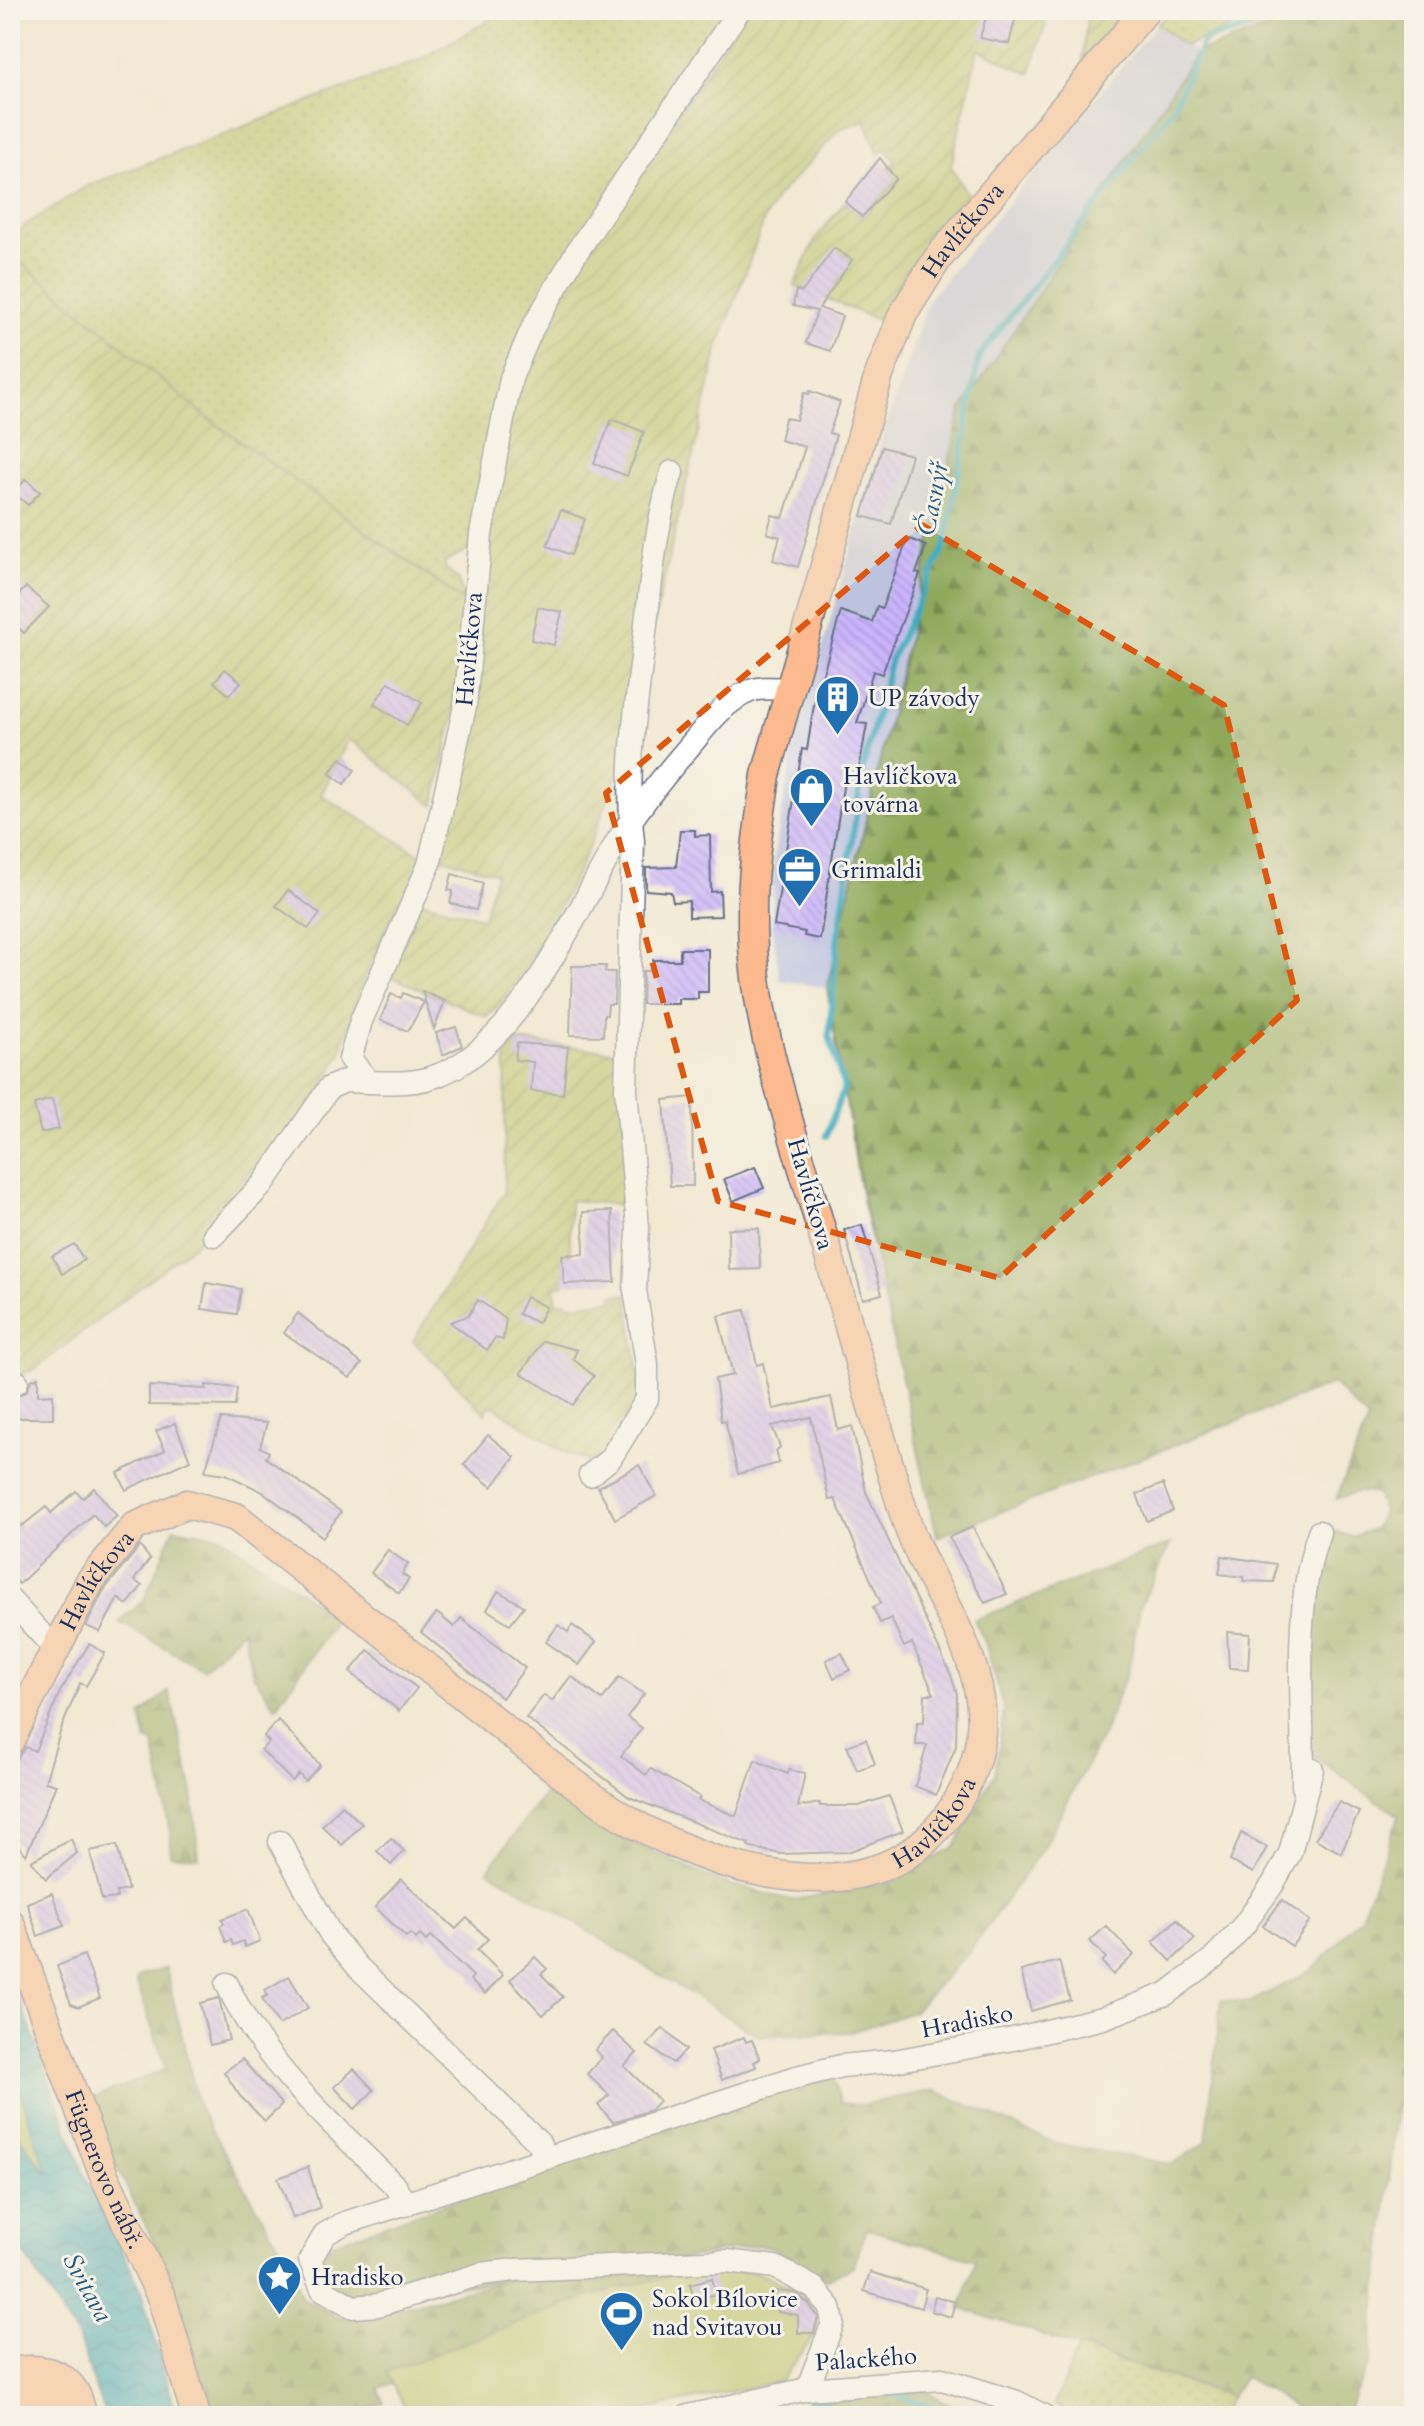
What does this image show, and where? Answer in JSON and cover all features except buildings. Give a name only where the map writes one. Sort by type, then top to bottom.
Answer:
[{"type":"main road","name":"Havlíčkova","points":[[10,1740],[90,1581],[134,1527],[187,1504],[236,1517],[605,1806],[671,1840],[777,1877],[831,1878],[893,1860],[918,1847],[958,1804],[978,1753],[982,1725],[977,1680],[908,1525],[765,1038],[752,914],[757,838],[766,775],[879,375],[903,314],[938,258],[1146,10]]},
{"type":"main road","name":"Fügnerovo nábř.","points":[[10,1923],[103,2173],[162,2299],[196,2416]]},
{"type":"main road","points":[[14,2384],[35,2370],[62,2376],[71,2383],[82,2416]]},
{"type":"main road","points":[[14,2384],[60,2400],[74,2416]]},
{"type":"street","name":"Havlíčkova","points":[[369,1082],[350,1059],[361,1021],[429,865],[465,706],[481,534],[511,378],[532,329],[576,253],[739,10]]},
{"type":"street","points":[[590,1475],[610,1459],[647,1399],[647,1364],[635,1290],[638,1227],[626,1090],[630,754],[656,533],[672,472]]},
{"type":"street","points":[[214,1235],[263,1184],[329,1088],[345,1081],[413,1082],[442,1074],[468,1059],[503,1031],[661,778],[725,706],[751,691],[792,689]]},
{"type":"street","name":"Hradisko","points":[[1303,1807],[1300,1678],[1319,1559],[1319,1532]]},
{"type":"street","points":[[10,1600],[56,1650]]},
{"type":"street","name":"Hradisko","points":[[807,2389],[833,2323],[830,2307],[798,2277],[753,2262],[515,2270],[481,2274],[378,2305],[353,2307],[322,2289],[310,2260],[325,2234],[345,2223],[797,2077],[841,2066],[894,2061],[1013,2039],[1103,2018],[1166,1994],[1213,1959],[1244,1925],[1290,1853],[1312,1769]]},
{"type":"street","points":[[280,1842],[331,1935],[357,1966],[539,2143],[547,2158]]},
{"type":"street","points":[[227,1984],[245,2024],[269,2058],[396,2187],[405,2205]]},
{"type":"street","name":"Palackého","points":[[688,2416],[807,2389],[942,2379],[1017,2402],[1044,2416]]},
{"type":"highlighted area","points":[[922,525],[1224,705],[1297,1000],[1000,1278],[718,1201],[606,793]]},
{"type":"shaded area","points":[[1157,24],[1196,53],[961,411],[827,988],[780,980],[772,924],[774,855],[794,747],[884,432],[928,300]]},
{"type":"green space","points":[[507,10],[730,10],[473,548],[445,561],[446,569],[458,580],[465,602],[205,416],[10,253],[10,240],[28,223],[87,186],[417,61]]},
{"type":"green space","points":[[746,10],[1050,10],[1030,74],[978,49],[951,166],[969,197],[904,273],[880,321],[794,286],[815,240],[845,202],[862,217],[896,179],[888,168],[895,161],[885,148],[878,153],[865,120],[840,129],[777,197],[765,218],[718,348],[614,783],[576,875],[553,919],[517,981],[487,1017],[389,976],[421,901],[483,918],[496,873],[439,857],[504,434],[538,328]]},
{"type":"green space","points":[[1088,10],[1126,10],[1082,61]]},
{"type":"green space","points":[[1172,10],[1272,10],[1185,46],[1157,24]]},
{"type":"green space","points":[[1319,10],[1414,10],[1414,2062],[1397,2108],[1370,2362],[1345,2416],[1309,2416],[1244,2376],[1231,2397],[960,2308],[976,2260],[867,2229],[853,2267],[825,2280],[771,2248],[757,2245],[696,2257],[358,2298],[330,2285],[320,2260],[329,2246],[338,2241],[713,2110],[832,2074],[841,2103],[860,2105],[935,2090],[1054,2143],[1172,2164],[1206,2142],[1221,2000],[1250,2002],[1313,1970],[1361,1917],[1399,1816],[1307,1752],[1307,1666],[1313,1577],[1327,1524],[1331,1530],[1352,1537],[1374,1528],[1383,1511],[1376,1494],[1357,1492],[1336,1499],[1368,1420],[1333,1384],[937,1537],[862,1198],[827,988],[961,411],[1196,53]]},
{"type":"green space","points":[[10,253],[205,416],[471,607],[462,678],[434,806],[349,739],[321,795],[420,854],[421,868],[390,920],[364,979],[340,1055],[301,1125],[253,1189],[195,1244],[35,1369],[10,1378]]},
{"type":"green space","points":[[506,1040],[621,1052],[629,1206],[570,1200],[570,1255],[563,1256],[564,1285],[555,1287],[556,1303],[567,1302],[569,1305],[613,1300],[613,1295],[627,1294],[643,1402],[598,1465],[566,1453],[491,1405],[485,1413],[413,1341],[504,1192]]},
{"type":"green space","points":[[174,1528],[221,1536],[337,1618],[276,1708],[252,1673],[243,1629],[203,1669],[119,1622],[144,1600]]},
{"type":"green space","points":[[1171,1543],[1140,1607],[1129,1667],[1103,1734],[1044,1846],[970,1951],[913,2012],[851,2032],[759,2036],[488,1870],[550,1786],[611,1833],[720,1882],[792,1900],[893,1882],[955,1846],[995,1773],[1004,1710],[985,1642],[974,1620]]},
{"type":"green space","points":[[169,1691],[191,1783],[199,1857],[170,1855],[171,1839],[154,1743],[146,1740],[141,1715]]},
{"type":"green space","points":[[166,1968],[199,2108],[286,2257],[303,2298],[339,2317],[399,2308],[514,2278],[683,2272],[379,2388],[384,2402],[354,2416],[216,2416],[195,2362],[171,2276],[116,2166],[90,2099],[166,2069],[136,1981],[140,1976]]},
{"type":"green space","points":[[10,2062],[49,2179],[10,2124]]},
{"type":"green space","name":"Sokol Bílovice nad Svitavou","points":[[753,2271],[802,2291],[820,2313],[816,2333],[781,2381],[616,2416],[409,2416],[387,2372],[593,2295],[683,2272]]},
{"type":"green space","points":[[1078,2347],[1231,2397],[1218,2416],[1076,2416],[1054,2405]]},
{"type":"green space","points":[[920,2388],[971,2416],[742,2416],[764,2412]]},
{"type":"water","name":"Svitava","points":[[10,1974],[86,2179],[140,2287],[177,2416],[105,2416],[79,2340],[10,2231],[10,2124],[48,2175],[10,2062]]},
{"type":"waterway","name":"Časnýř","points":[[826,1136],[844,1088],[829,1036],[837,944],[863,767],[891,659],[945,546],[979,356],[1172,109],[1204,40],[1319,10]]},
{"type":"waterway","points":[[883,2392],[964,2416]]},
{"type":"waterway","points":[[808,2401],[833,2398]]},
{"type":"railway","points":[[10,2395],[17,2416]]},
{"type":"place","name":"UP závody","points":[[837,737]]},
{"type":"place","name":"Havlíčkova továrna","points":[[812,829]]},
{"type":"place","name":"Grimaldi","points":[[800,909]]},
{"type":"place","name":"Hradisko","points":[[280,2316]]},
{"type":"place","name":"Sokol Bílovice nad Svitavou","points":[[621,2352]]}]
